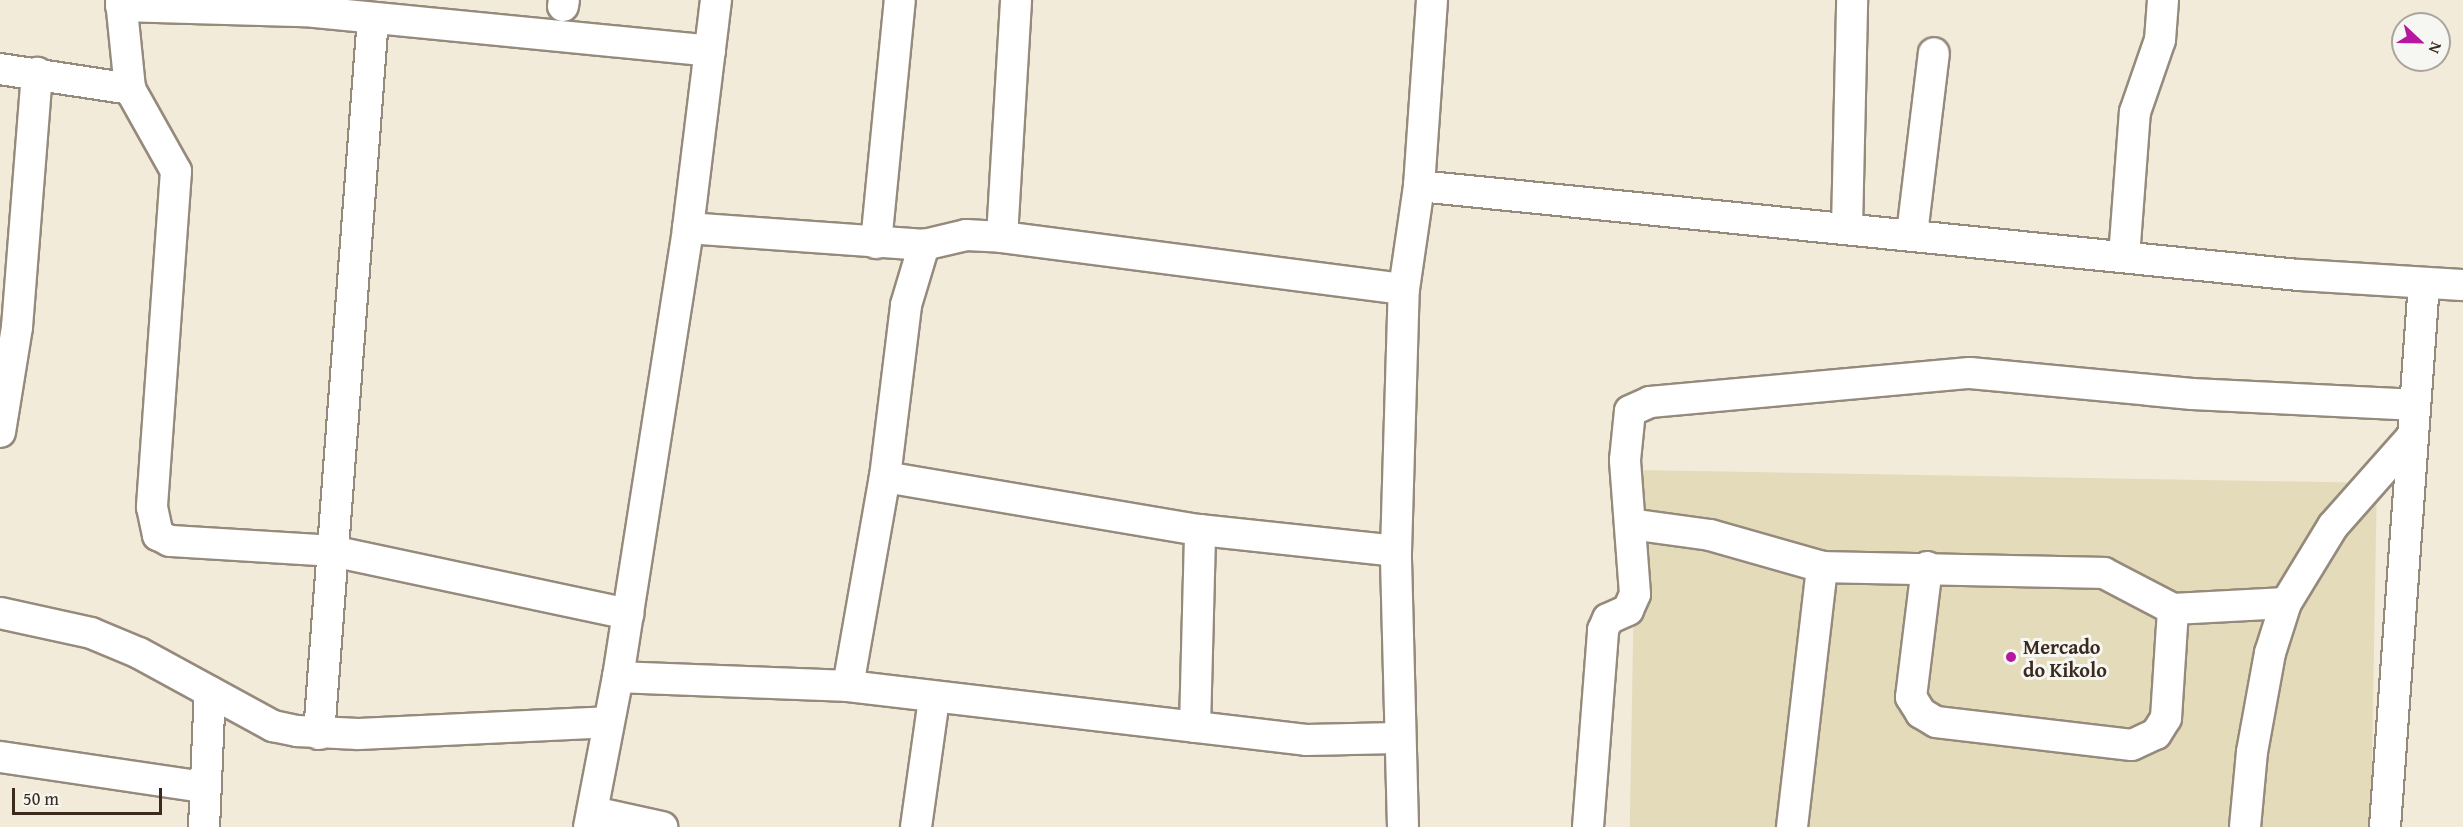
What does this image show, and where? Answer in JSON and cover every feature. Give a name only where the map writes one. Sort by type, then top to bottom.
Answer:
[{"type":"street","points":[[662,827],[591,819],[618,677],[688,228],[716,0]]},
{"type":"street","points":[[876,243],[900,0]]},
{"type":"street","points":[[1002,237],[1016,0]]},
{"type":"street","points":[[1403,827],[1397,738],[1396,551],[1404,289],[1419,186],[1432,0]]},
{"type":"street","points":[[1847,228],[1852,0]]},
{"type":"street","points":[[2124,257],[2135,112],[2160,40],[2163,0]]},
{"type":"street","points":[[628,614],[332,551],[170,541],[152,524],[176,171],[130,89],[121,3],[306,6],[373,18],[710,51]]},
{"type":"street","points":[[319,734],[332,551],[348,400],[373,18]]},
{"type":"street","points":[[1912,234],[1934,53]]},
{"type":"street","points":[[0,69],[130,89]]},
{"type":"street","points":[[0,432],[17,327],[37,73]]},
{"type":"street","points":[[1419,186],[2124,257],[2463,285]]},
{"type":"street","points":[[688,228],[924,245],[966,235],[1002,237],[1404,289]]},
{"type":"street","points":[[848,686],[885,477],[906,305],[924,245]]},
{"type":"street","points":[[2385,827],[2410,439],[2424,283]]},
{"type":"street","points":[[1588,827],[1603,630],[1608,619],[1628,610],[1635,594],[1626,420],[1630,411],[1650,402],[1980,373],[2192,394],[2413,405]]},
{"type":"street","points":[[2245,827],[2253,741],[2286,603],[2333,526],[2410,439]]},
{"type":"street","points":[[885,477],[1200,530],[1396,551]]},
{"type":"street","points":[[1630,524],[1710,535],[1822,567],[1928,567],[2104,573],[2173,609],[2286,603]]},
{"type":"street","points":[[1195,726],[1200,530]]},
{"type":"street","points":[[1792,827],[1822,567]]},
{"type":"street","points":[[1928,567],[1911,697],[1921,713],[1936,722],[2132,745],[2156,734],[2166,718],[2173,609]]},
{"type":"street","points":[[0,613],[91,633],[273,726],[319,734],[608,722]]},
{"type":"street","points":[[618,677],[848,686],[934,699],[1306,740],[1397,738]]},
{"type":"street","points":[[204,827],[203,787],[210,692]]},
{"type":"street","points":[[916,827],[934,699]]},
{"type":"street","points":[[0,757],[203,787]]},
{"type":"shaded area","name":"Mercado do Kikolo","points":[[1636,470],[2377,483],[2371,827],[1630,827]]},
{"type":"place","name":"Mercado do Kikolo","points":[[2011,657]]}]
